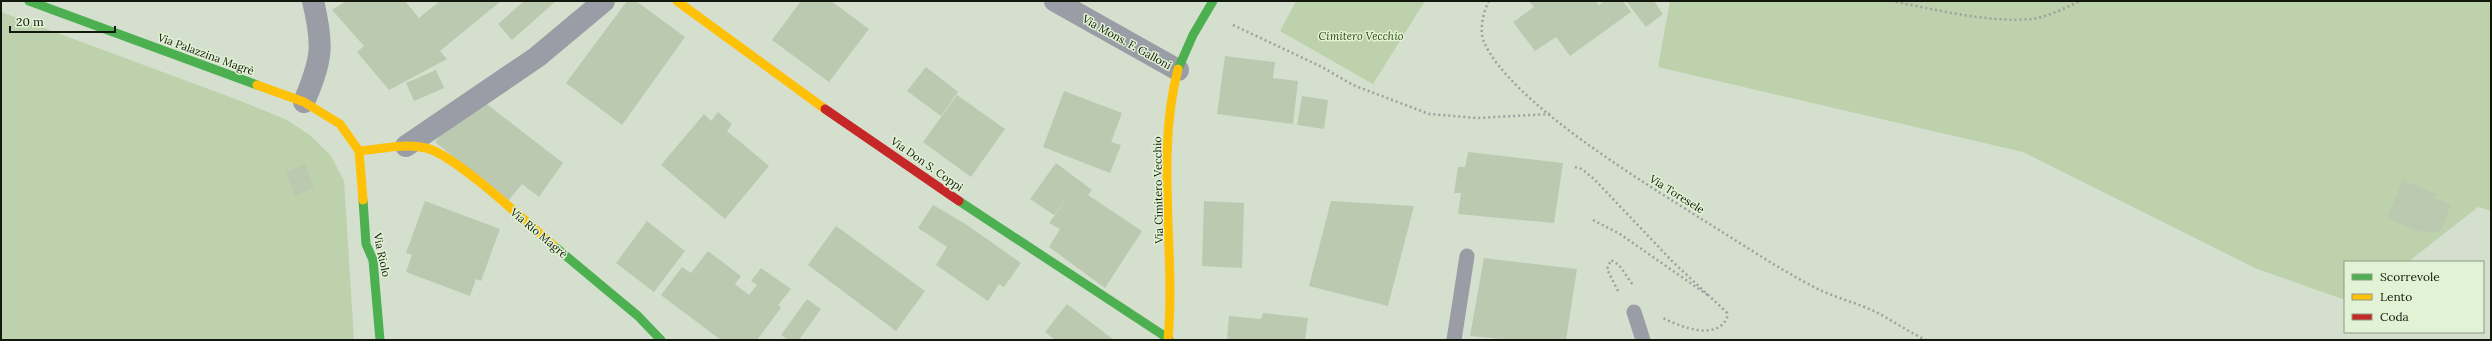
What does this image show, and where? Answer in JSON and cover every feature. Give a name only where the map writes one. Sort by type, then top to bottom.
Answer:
[{"type":"street","name":"Via Palazzina Magrè","points":[[29,1],[304,102],[340,124],[359,151]]},
{"type":"street","name":"Via Rio Magrè","points":[[406,146],[537,57],[604,1]]},
{"type":"street","name":"Via Don S. Coppi","points":[[677,1],[727,39],[1013,238],[1169,340]]},
{"type":"street","name":"Via Mons. F. Galloni","points":[[1055,1],[1178,70]]},
{"type":"street","name":"Via Cimitero Vecchio","points":[[1169,340],[1172,238],[1168,136],[1178,70],[1206,12],[1213,1]]},
{"type":"street","points":[[304,102],[319,63],[321,35],[316,3]]},
{"type":"street","name":"Via Rio Magrè","points":[[359,151],[406,146],[427,148],[450,159],[638,316],[661,340]]},
{"type":"street","name":"Via Riolo","points":[[359,151],[366,244],[373,260],[380,340]]},
{"type":"lane","points":[[1454,340],[1467,256]]},
{"type":"lane","points":[[1634,312],[1643,340]]},
{"type":"path","name":"Via Toresele","points":[[1489,1],[1483,16],[1483,42],[1506,74],[1550,114],[1641,180],[1767,261],[1813,287],[1838,299],[1874,311],[1926,340]]},
{"type":"path","points":[[1891,1],[1984,17],[2032,19],[2047,15],[2080,1]]},
{"type":"path","points":[[1206,12],[1322,67],[1353,85],[1429,114],[1477,118],[1550,114]]},
{"type":"path","points":[[1576,167],[1582,169],[1594,179],[1672,261],[1713,298],[1727,313],[1727,318],[1720,328],[1711,332],[1694,332],[1659,314]]},
{"type":"path","points":[[1594,220],[1620,234],[1713,298]]},
{"type":"path","points":[[1634,312],[1609,274],[1608,263],[1611,260],[1619,265],[1636,288]]},
{"type":"green space","name":"Cimitero Vecchio","points":[[1296,1],[1425,1],[1373,84],[1280,31]]},
{"type":"green space","points":[[1670,1],[2491,1],[2491,211],[2478,207],[2409,261],[2344,261],[2344,300],[2255,268],[2023,152],[1658,67]]},
{"type":"green space","points":[[1,12],[238,100],[287,120],[311,136],[331,156],[344,181],[354,340],[1,340]]},
{"type":"building","points":[[346,1],[405,1],[419,18],[440,1],[501,1],[440,51],[447,59],[389,90],[357,52],[364,46],[332,10]]},
{"type":"building","points":[[524,1],[556,1],[512,40],[498,24]]},
{"type":"building","points":[[627,1],[636,1],[685,37],[622,125],[566,83]]},
{"type":"building","points":[[801,1],[831,1],[869,29],[829,82],[772,40]]},
{"type":"building","points":[[1529,1],[1596,1],[1599,5],[1604,1],[1623,1],[1631,12],[1570,56],[1556,37],[1535,51],[1513,22],[1534,7]]},
{"type":"building","points":[[1626,1],[1654,1],[1663,14],[1646,27]]},
{"type":"building","points":[[1225,56],[1275,62],[1273,78],[1298,81],[1293,124],[1217,114]]},
{"type":"building","points":[[926,67],[958,92],[941,116],[907,91]]},
{"type":"building","points":[[436,70],[444,88],[414,101],[406,83]]},
{"type":"building","points":[[1064,91],[1122,113],[1111,142],[1121,145],[1110,173],[1043,147]]},
{"type":"building","points":[[957,95],[1005,129],[971,177],[923,142]]},
{"type":"building","points":[[1302,96],[1328,100],[1324,129],[1297,125]]},
{"type":"building","points":[[483,101],[563,163],[539,197],[522,184],[508,201],[435,142],[453,120]]},
{"type":"building","points":[[718,112],[732,124],[727,131],[769,166],[725,219],[661,165],[704,114],[711,121]]},
{"type":"building","points":[[1468,152],[1563,163],[1554,223],[1458,214],[1461,193],[1454,193],[1458,167],[1465,167]]},
{"type":"building","points":[[1056,163],[1092,190],[1088,195],[1142,231],[1105,288],[1049,247],[1060,229],[1049,223],[1069,195],[1054,215],[1030,199]]},
{"type":"building","points":[[305,164],[314,188],[295,196],[286,172]]},
{"type":"building","points":[[2403,180],[2436,194],[2434,198],[2451,205],[2440,232],[2418,231],[2387,218]]},
{"type":"building","points":[[425,201],[500,229],[481,281],[476,279],[470,296],[406,272],[412,255],[406,253]]},
{"type":"building","points":[[1204,201],[1244,203],[1242,268],[1202,266]]},
{"type":"building","points":[[1331,201],[1414,206],[1388,306],[1309,286]]},
{"type":"building","points":[[933,205],[964,223],[1021,263],[1004,287],[999,284],[988,301],[936,265],[947,247],[918,228]]},
{"type":"building","points":[[647,221],[685,251],[654,292],[616,263]]},
{"type":"building","points":[[836,226],[925,291],[896,331],[808,265]]},
{"type":"building","points":[[708,251],[741,276],[735,284],[749,295],[757,285],[751,281],[761,268],[791,289],[778,305],[781,308],[757,340],[721,340],[661,295],[682,267],[691,273]]},
{"type":"building","points":[[1484,258],[1577,269],[1566,340],[1510,340],[1470,336]]},
{"type":"building","points":[[807,299],[821,309],[799,340],[788,340],[781,335]]},
{"type":"building","points":[[1067,304],[1114,340],[1055,340],[1045,332]]},
{"type":"building","points":[[1263,313],[1308,318],[1305,340],[1227,340],[1229,316],[1261,319]]},
{"type":"traffic: fast","points":[[29,1],[257,85]]},
{"type":"traffic: fast","points":[[1178,69],[1193,35],[1213,1]]},
{"type":"traffic: fast","points":[[363,200],[366,244],[373,260],[380,340]]},
{"type":"traffic: fast","points":[[959,201],[1169,339]]},
{"type":"traffic: fast","points":[[554,246],[638,316],[661,340]]},
{"type":"traffic: slow","points":[[677,1],[825,109]]},
{"type":"traffic: slow","points":[[1168,340],[1170,306],[1167,204],[1168,136],[1171,102],[1178,69]]},
{"type":"traffic: slow","points":[[257,85],[304,102],[340,124],[359,151],[363,200]]},
{"type":"traffic: slow","points":[[359,151],[409,146],[426,148],[438,153],[491,191],[554,246]]},
{"type":"traffic: jam","points":[[825,109],[959,201]]}]
